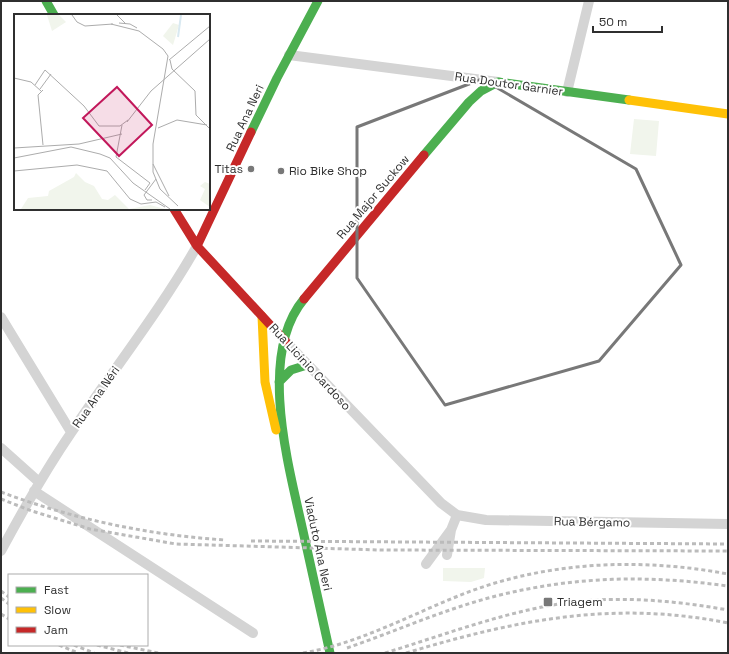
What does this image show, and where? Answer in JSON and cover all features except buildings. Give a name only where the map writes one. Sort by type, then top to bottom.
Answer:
[{"type":"main road","points":[[46,1],[53,14]]},
{"type":"main road","name":"Rua Ana Neri","points":[[197,246],[289,55],[318,1]]},
{"type":"main road","name":"Rua Doutor Garnier","points":[[498,82],[728,114]]},
{"type":"main road","name":"Rua Major Suckow","points":[[286,342],[291,317],[313,288],[469,102],[481,91],[498,82]]},
{"type":"main road","name":"Rua Licínio Cardoso","points":[[175,210],[197,246],[286,342]]},
{"type":"main road","points":[[262,316],[277,318],[291,317]]},
{"type":"main road","name":"Viaduto Ana Neri","points":[[262,316],[265,382],[274,425],[283,441]]},
{"type":"main road","name":"Viaduto Ana Neri","points":[[286,342],[280,382],[283,441],[330,653]]},
{"type":"main road","points":[[280,382],[284,376],[295,367],[307,365]]},
{"type":"street","points":[[567,92],[589,1]]},
{"type":"street","name":"Rua Doutor Garnier","points":[[289,55],[498,82]]},
{"type":"street","name":"Rua Ana Néri","points":[[1,551],[39,482],[71,432],[175,284],[197,246]]},
{"type":"street","points":[[1,317],[71,432]]},
{"type":"street","name":"Rua Licínio Cardoso","points":[[286,342],[441,503],[457,515]]},
{"type":"street","points":[[1,448],[39,482]]},
{"type":"street","points":[[34,491],[253,632]]},
{"type":"street","points":[[447,555],[451,530],[457,515]]},
{"type":"street","name":"Rua Bérgamo","points":[[457,515],[486,520],[728,524]]},
{"type":"street","points":[[426,564],[451,530]]},
{"type":"highlighted area","points":[[482,79],[636,169],[681,265],[599,361],[445,405],[357,278],[357,127]]},
{"type":"shaded area","points":[[634,119],[659,121],[656,156],[630,154]]},
{"type":"shaded area","points":[[443,568],[485,568],[484,578],[471,582],[443,581]]},
{"type":"railway","points":[[1,492],[28,502],[83,518],[139,530],[196,538],[225,540]]},
{"type":"railway","points":[[1,499],[32,511],[90,529],[176,544],[380,550],[728,551]]},
{"type":"railway","points":[[251,541],[728,544]]},
{"type":"railway","points":[[303,653],[367,635],[471,591],[534,573],[598,565],[631,564],[696,569],[728,574]]},
{"type":"railway","points":[[347,648],[477,601],[525,589],[554,584],[612,579],[640,579],[698,582],[728,586]]},
{"type":"railway","points":[[1,591],[8,596]]},
{"type":"railway","points":[[1,598],[8,603]]},
{"type":"railway","points":[[385,653],[502,617],[573,602],[612,599],[651,600],[728,610]]},
{"type":"railway","points":[[406,653],[487,631],[565,617],[645,613],[686,616],[728,623]]},
{"type":"railway","points":[[1,614],[8,618]]},
{"type":"railway","points":[[61,646],[78,653]]},
{"type":"railway","points":[[76,646],[94,653]]},
{"type":"railway","points":[[101,646],[128,653]]},
{"type":"railway","points":[[125,646],[158,653]]},
{"type":"traffic: fast","points":[[46,1],[53,14]]},
{"type":"traffic: fast","points":[[251,132],[277,78],[318,1]]},
{"type":"traffic: fast","points":[[424,155],[469,102],[481,91],[498,82],[629,100]]},
{"type":"traffic: fast","points":[[304,299],[290,322],[282,350],[279,380],[281,412],[291,476],[330,653]]},
{"type":"traffic: fast","points":[[279,382],[291,370],[307,365]]},
{"type":"traffic: slow","points":[[629,100],[728,114]]},
{"type":"traffic: slow","points":[[262,316],[265,382],[276,430]]},
{"type":"traffic: jam","points":[[197,246],[251,132]]},
{"type":"traffic: jam","points":[[304,299],[424,155]]},
{"type":"traffic: jam","points":[[175,210],[197,246],[286,342]]},
{"type":"place","name":"Titas","points":[[251,169]]},
{"type":"place","name":"Rio Bike Shop","points":[[281,171]]},
{"type":"place","name":"Triagem","points":[[548,602]]}]
